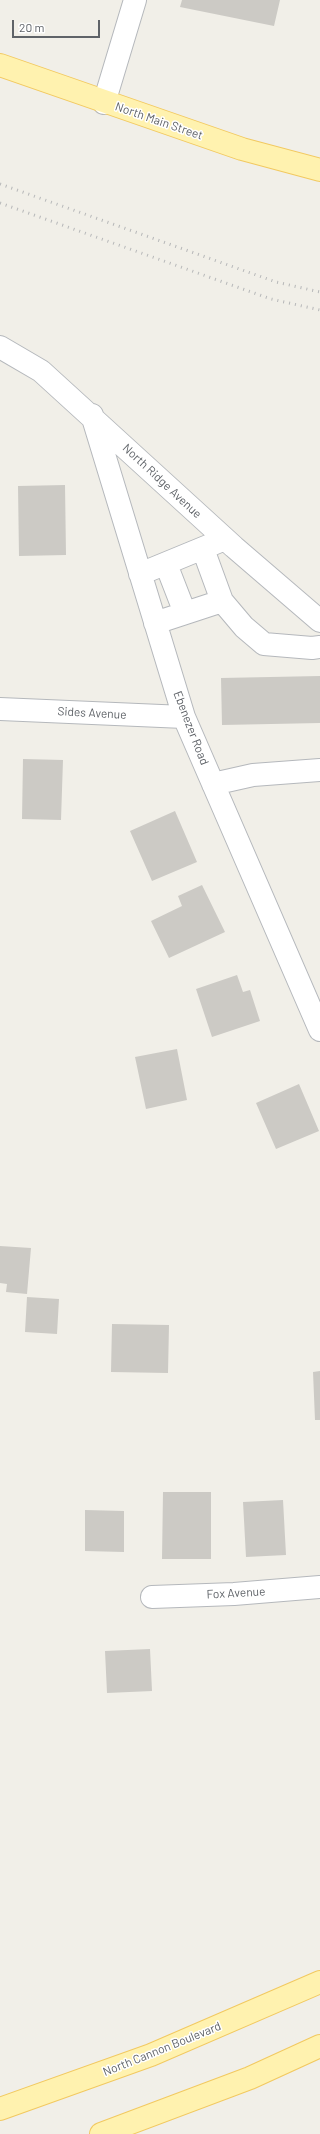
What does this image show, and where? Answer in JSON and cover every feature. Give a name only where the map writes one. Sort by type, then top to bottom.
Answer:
[{"type":"main road","name":"North Main Street","points":[[0,65],[104,103],[242,150],[320,170]]},
{"type":"main road","name":"North Cannon Boulevard","points":[[0,2109],[151,2054],[320,1982]]},
{"type":"main road","points":[[101,2134],[250,2078],[320,2046]]},
{"type":"street","points":[[104,103],[135,0]]},
{"type":"street","name":"North Ridge Avenue","points":[[0,347],[41,371],[92,415],[225,539],[320,621]]},
{"type":"street","name":"Ebenezer Road","points":[[92,415],[184,717],[320,1030]]},
{"type":"street","points":[[140,574],[225,539]]},
{"type":"street","points":[[203,549],[222,600],[244,627],[264,644],[312,648],[320,646]]},
{"type":"street","points":[[166,564],[185,613]]},
{"type":"street","points":[[155,623],[222,600]]},
{"type":"street","name":"Sides Avenue","points":[[0,709],[184,717]]},
{"type":"street","points":[[213,784],[253,775],[320,770]]},
{"type":"street","name":"Fox Avenue","points":[[152,1597],[234,1594],[320,1587]]},
{"type":"building","points":[[182,0],[280,0],[274,26],[180,7]]},
{"type":"building","points":[[65,485],[66,555],[19,556],[18,486]]},
{"type":"building","points":[[320,676],[320,723],[222,725],[221,678]]},
{"type":"building","points":[[23,759],[63,760],[61,820],[22,819]]},
{"type":"building","points":[[175,811],[197,862],[152,881],[130,831]]},
{"type":"building","points":[[202,885],[225,932],[169,958],[151,921],[182,906],[178,896]]},
{"type":"building","points":[[237,975],[243,992],[250,990],[260,1021],[212,1037],[196,989]]},
{"type":"building","points":[[177,1049],[187,1100],[146,1109],[135,1057]]},
{"type":"building","points":[[299,1084],[319,1131],[276,1149],[256,1103]]},
{"type":"building","points":[[0,1246],[31,1248],[27,1294],[6,1292],[7,1284],[0,1283]]},
{"type":"building","points":[[27,1297],[59,1299],[57,1334],[25,1332]]},
{"type":"building","points":[[112,1324],[169,1325],[168,1373],[111,1372]]},
{"type":"building","points":[[320,1371],[320,1420],[315,1420],[313,1372]]},
{"type":"building","points":[[163,1492],[211,1492],[211,1559],[162,1559]]},
{"type":"building","points":[[283,1500],[286,1555],[246,1557],[243,1502]]},
{"type":"building","points":[[85,1510],[124,1511],[124,1552],[85,1551]]},
{"type":"building","points":[[150,1649],[152,1691],[107,1693],[105,1651]]},
{"type":"railway","points":[[0,184],[276,282],[320,292]]},
{"type":"railway","points":[[0,203],[271,299],[320,310]]}]
